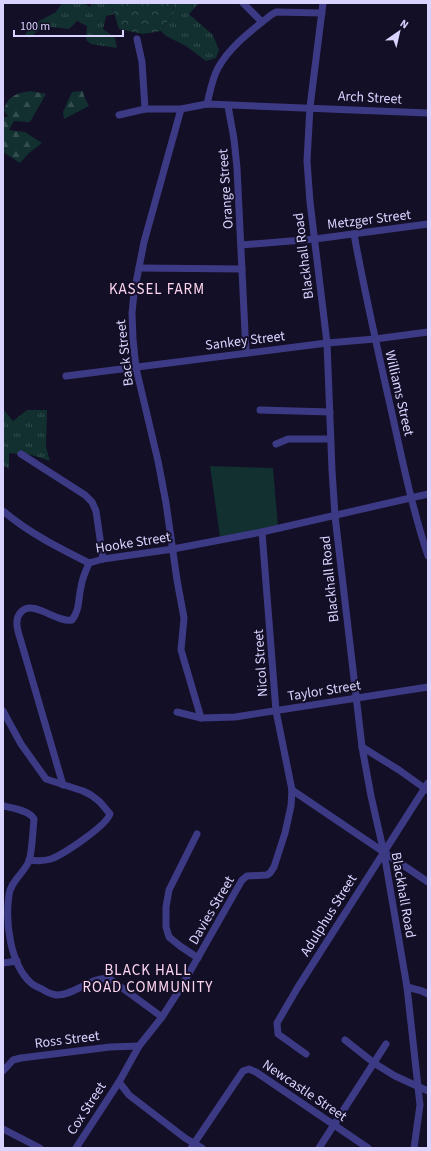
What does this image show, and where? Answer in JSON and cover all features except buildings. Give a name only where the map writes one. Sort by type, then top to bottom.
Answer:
[{"type":"street","points":[[243,3],[262,22]]},
{"type":"street","name":"Blackhall Road","points":[[323,3],[310,107],[308,172],[327,343],[330,439],[335,516],[362,747],[375,816],[384,853],[407,987],[420,1105],[414,1148]]},
{"type":"street","points":[[207,104],[217,70],[222,61],[242,38],[262,22],[276,12],[322,13]]},
{"type":"street","points":[[137,40],[142,62],[145,109]]},
{"type":"street","points":[[119,115],[145,109],[181,109],[207,104],[228,106],[310,107]]},
{"type":"street","name":"Orange Street","points":[[228,106],[237,168],[246,353]]},
{"type":"street","name":"Arch Street","points":[[310,107],[364,111],[428,113]]},
{"type":"street","name":"Back Street","points":[[181,109],[153,206],[139,268],[132,313],[132,339],[136,368],[158,461],[184,618],[181,650],[202,718]]},
{"type":"street","name":"Metzger Street","points":[[241,245],[315,239],[428,224]]},
{"type":"street","name":"Williams Street","points":[[354,234],[375,339],[418,525],[428,556]]},
{"type":"street","points":[[139,268],[242,269]]},
{"type":"street","name":"Sankey Street","points":[[66,376],[327,343],[375,339],[428,332]]},
{"type":"street","points":[[260,410],[330,412]]},
{"type":"street","points":[[276,444],[288,439],[330,439]]},
{"type":"street","points":[[21,454],[86,495],[92,502],[96,511],[102,559]]},
{"type":"street","name":"Hooke Street","points":[[63,785],[17,626],[17,618],[26,608],[41,610],[67,621],[72,620],[79,607],[82,578],[89,563],[102,559],[173,549],[262,532],[428,494]]},
{"type":"street","points":[[3,511],[40,537],[89,563]]},
{"type":"street","name":"Nicol Street","points":[[262,532],[276,711],[292,790]]},
{"type":"street","name":"Taylor Street","points":[[177,712],[202,718],[235,717],[428,687]]},
{"type":"street","points":[[3,710],[22,744],[43,776],[50,781],[83,791],[91,795],[109,811],[109,816],[98,828],[68,850],[45,860],[29,860]]},
{"type":"street","points":[[362,747],[427,787]]},
{"type":"street","name":"Adulphus Street","points":[[306,1054],[278,1034],[277,1023],[298,986],[427,787]]},
{"type":"street","points":[[292,790],[428,882]]},
{"type":"street","name":"Davies Street","points":[[119,1082],[139,1046],[162,1017],[180,989],[242,880],[247,876],[267,876],[274,867],[285,833],[292,790]]},
{"type":"street","points":[[3,806],[28,814],[34,819],[29,860],[11,887],[9,894],[8,926],[11,945],[25,976],[32,984],[48,993],[57,995],[64,994],[102,978],[110,979],[162,1017]]},
{"type":"street","points":[[197,834],[169,890],[166,907],[166,926],[169,937],[198,958]]},
{"type":"street","points":[[3,963],[17,961]]},
{"type":"street","points":[[407,987],[428,994]]},
{"type":"street","points":[[345,1040],[374,1063],[394,1076],[428,1091]]},
{"type":"street","points":[[319,1148],[386,1044]]},
{"type":"street","name":"Ross Street","points":[[3,1071],[13,1060],[21,1058],[110,1047],[139,1046]]},
{"type":"street","name":"Newcastle Street","points":[[193,1146],[245,1069],[249,1069],[256,1072],[368,1148]]},
{"type":"street","points":[[119,1082],[129,1095],[193,1146],[202,1148]]},
{"type":"street","name":"Cox Street","points":[[76,1148],[119,1082]]},
{"type":"street","points":[[3,1129],[40,1148]]},
{"type":"green space","points":[[62,3],[84,3],[90,7],[92,3],[111,3],[114,14],[106,16],[103,29],[115,38],[117,48],[91,44],[86,40],[87,26],[77,21],[69,29],[44,26],[29,38],[25,35],[30,26],[56,12]]},
{"type":"green space","points":[[111,3],[173,3],[174,12],[161,31],[143,34],[119,29]]},
{"type":"green space","points":[[173,3],[199,3],[189,14],[213,35],[219,50],[216,58],[206,61],[186,46],[166,36],[161,31],[174,12]]},
{"type":"green space","points":[[31,91],[46,94],[30,122],[14,121],[9,130],[25,132],[42,143],[29,153],[20,163],[3,152],[3,118],[8,116],[4,111],[5,106],[13,96]]},
{"type":"green space","points":[[83,91],[89,106],[64,119],[63,112],[72,92]]},
{"type":"green space","points":[[3,409],[13,421],[27,410],[47,410],[46,447],[50,461],[32,455],[9,453],[9,469],[3,465]]},
{"type":"green space","points":[[210,466],[273,468],[278,527],[220,537]]},
{"type":"district","name":"KASSEL FARM","points":[[157,289]]},
{"type":"district","name":"BLACK HALL ROAD COMMUNITY","points":[[148,978]]}]
